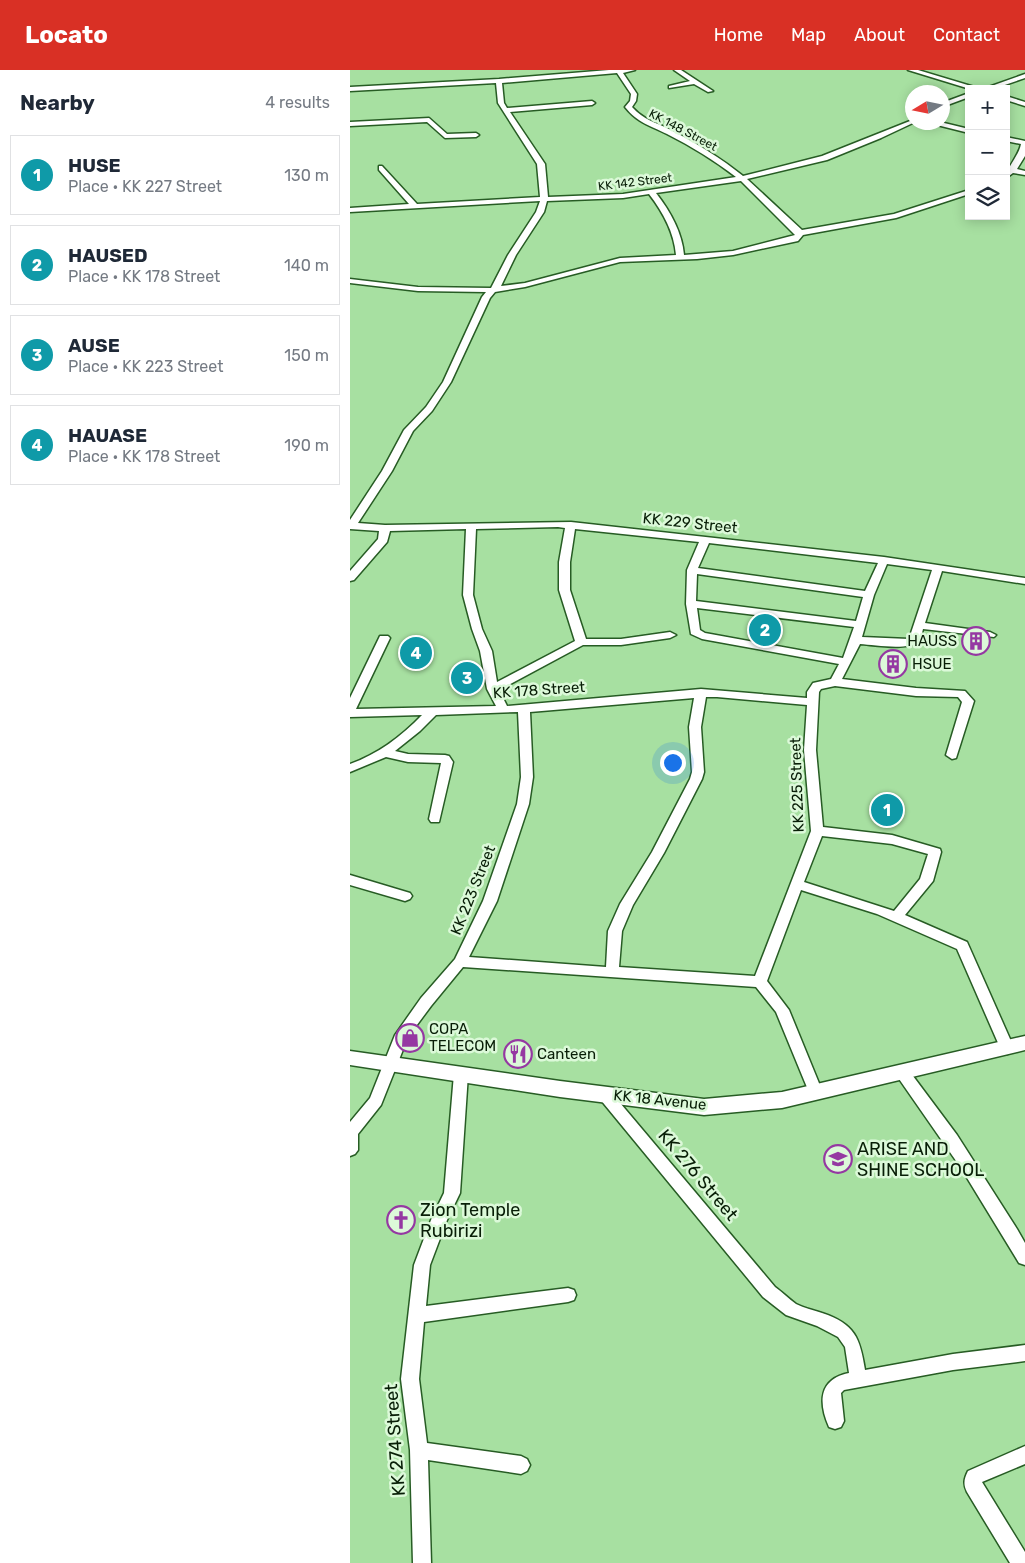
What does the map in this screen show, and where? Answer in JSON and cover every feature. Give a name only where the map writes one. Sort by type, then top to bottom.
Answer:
[{"type":"main road","name":"KK 18 Avenue","points":[[350,1058],[605,1095],[704,1106],[782,1100],[1016,1046]]},
{"type":"street","points":[[350,89],[499,81],[632,70]]},
{"type":"street","points":[[677,70],[710,91]]},
{"type":"street","points":[[911,70],[965,85]]},
{"type":"street","name":"KK 148 Street","points":[[619,71],[634,94],[634,101],[628,107],[635,116],[669,132],[742,178]]},
{"type":"street","points":[[998,85],[1025,76]]},
{"type":"street","points":[[351,526],[387,472],[397,450],[410,430],[429,408],[447,382],[486,297],[494,290],[502,278],[512,255],[540,212],[544,200],[542,164],[505,110],[499,96],[499,81]]},
{"type":"street","points":[[671,87],[694,82]]},
{"type":"street","points":[[950,102],[965,96]]},
{"type":"street","points":[[1010,99],[1025,104]]},
{"type":"street","points":[[505,110],[592,103]]},
{"type":"street","points":[[350,124],[429,120],[445,136],[476,135]]},
{"type":"street","name":"KK 142 Street","points":[[350,210],[610,197],[651,192],[742,178],[824,158],[905,125]]},
{"type":"street","points":[[950,127],[965,130]]},
{"type":"street","points":[[1010,140],[1025,144],[1024,152],[1010,172]]},
{"type":"street","points":[[382,168],[415,206]]},
{"type":"street","points":[[1010,173],[1025,174]]},
{"type":"street","points":[[742,178],[800,232]]},
{"type":"street","points":[[651,192],[667,215],[678,240],[680,258]]},
{"type":"street","points":[[800,232],[868,223],[910,212],[965,193]]},
{"type":"street","points":[[350,281],[418,289],[494,290],[525,285],[620,260],[680,258],[733,253],[798,238],[800,232]]},
{"type":"street","points":[[572,525],[565,553],[565,586],[566,598],[577,619],[581,642]]},
{"type":"street","name":"KK 229 Street","points":[[351,526],[385,528],[572,525],[884,560],[1025,581]]},
{"type":"street","points":[[471,527],[468,595],[477,629],[486,651],[493,689],[503,710]]},
{"type":"street","points":[[350,578],[383,540],[385,528]]},
{"type":"street","points":[[705,539],[692,570],[691,604],[695,632],[702,636],[847,662]]},
{"type":"street","points":[[884,560],[869,595],[856,640],[847,662],[835,682],[916,692],[961,694],[968,701],[952,755]]},
{"type":"street","points":[[856,640],[909,643],[914,641],[938,567]]},
{"type":"street","points":[[692,570],[869,595]]},
{"type":"street","points":[[691,604],[861,625]]},
{"type":"street","points":[[919,626],[990,635]]},
{"type":"street","points":[[493,689],[581,642],[621,642],[670,635]]},
{"type":"street","points":[[350,712],[384,638]]},
{"type":"street","name":"KK 225 Street","points":[[760,982],[817,831],[810,750],[813,692],[817,686],[835,682]]},
{"type":"street","name":"KK 178 Street","points":[[350,712],[503,710],[717,693],[813,702]]},
{"type":"street","points":[[612,973],[615,931],[627,904],[658,853],[696,779],[698,772],[695,727],[700,694]]},
{"type":"street","name":"KK 223 Street","points":[[350,1150],[351,1132],[376,1101],[402,1035],[426,1002],[460,962],[490,901],[523,804],[527,777],[524,708]]},
{"type":"street","points":[[350,768],[362,765],[383,752],[421,725],[433,711]]},
{"type":"street","points":[[383,752],[408,758],[445,759],[447,762],[435,819]]},
{"type":"street","points":[[817,831],[874,835],[935,852],[926,882],[896,917]]},
{"type":"street","points":[[350,880],[405,896]]},
{"type":"street","points":[[796,884],[896,917],[962,946],[1016,1046]]},
{"type":"street","points":[[460,962],[760,982],[782,1010],[816,1093]]},
{"type":"street","points":[[902,1072],[936,1117],[995,1206],[1025,1258]]},
{"type":"street","name":"KK 274 Street","points":[[422,1563],[419,1450],[410,1379],[422,1265],[439,1220],[452,1193],[461,1074]]},
{"type":"street","name":"KK 276 Street","points":[[605,1095],[760,1282],[780,1302],[792,1310],[822,1320],[844,1332],[850,1339],[853,1347],[858,1378]]},
{"type":"street","points":[[418,1315],[568,1295]]},
{"type":"street","points":[[835,1421],[832,1407],[832,1390],[840,1383],[858,1378],[953,1362],[1025,1353]]},
{"type":"street","points":[[419,1450],[521,1465]]},
{"type":"street","points":[[1021,1563],[973,1486],[973,1482],[974,1477],[1025,1455]]},
{"type":"building","points":[[754,623],[771,623],[771,625],[776,625],[776,627],[782,627],[780,637],[752,634]]},
{"type":"building","points":[[873,800],[900,804],[898,817],[892,820],[872,816]]},
{"type":"place","name":"HAUSED","points":[[765,630]]},
{"type":"place","name":"HAUSS","points":[[976,641]]},
{"type":"place","name":"HAUASE","points":[[416,653]]},
{"type":"place","name":"HSUE","points":[[893,664]]},
{"type":"place","name":"AUSE","points":[[467,678]]},
{"type":"place","name":"HUSE","points":[[887,810]]},
{"type":"place","name":"COPA TELECOM","points":[[410,1038]]},
{"type":"place","name":"Canteen","points":[[518,1054]]},
{"type":"place","name":"ARISE AND SHINE SCHOOL","points":[[838,1159]]},
{"type":"place","name":"Zion Temple Rubirizi","points":[[401,1220]]}]
